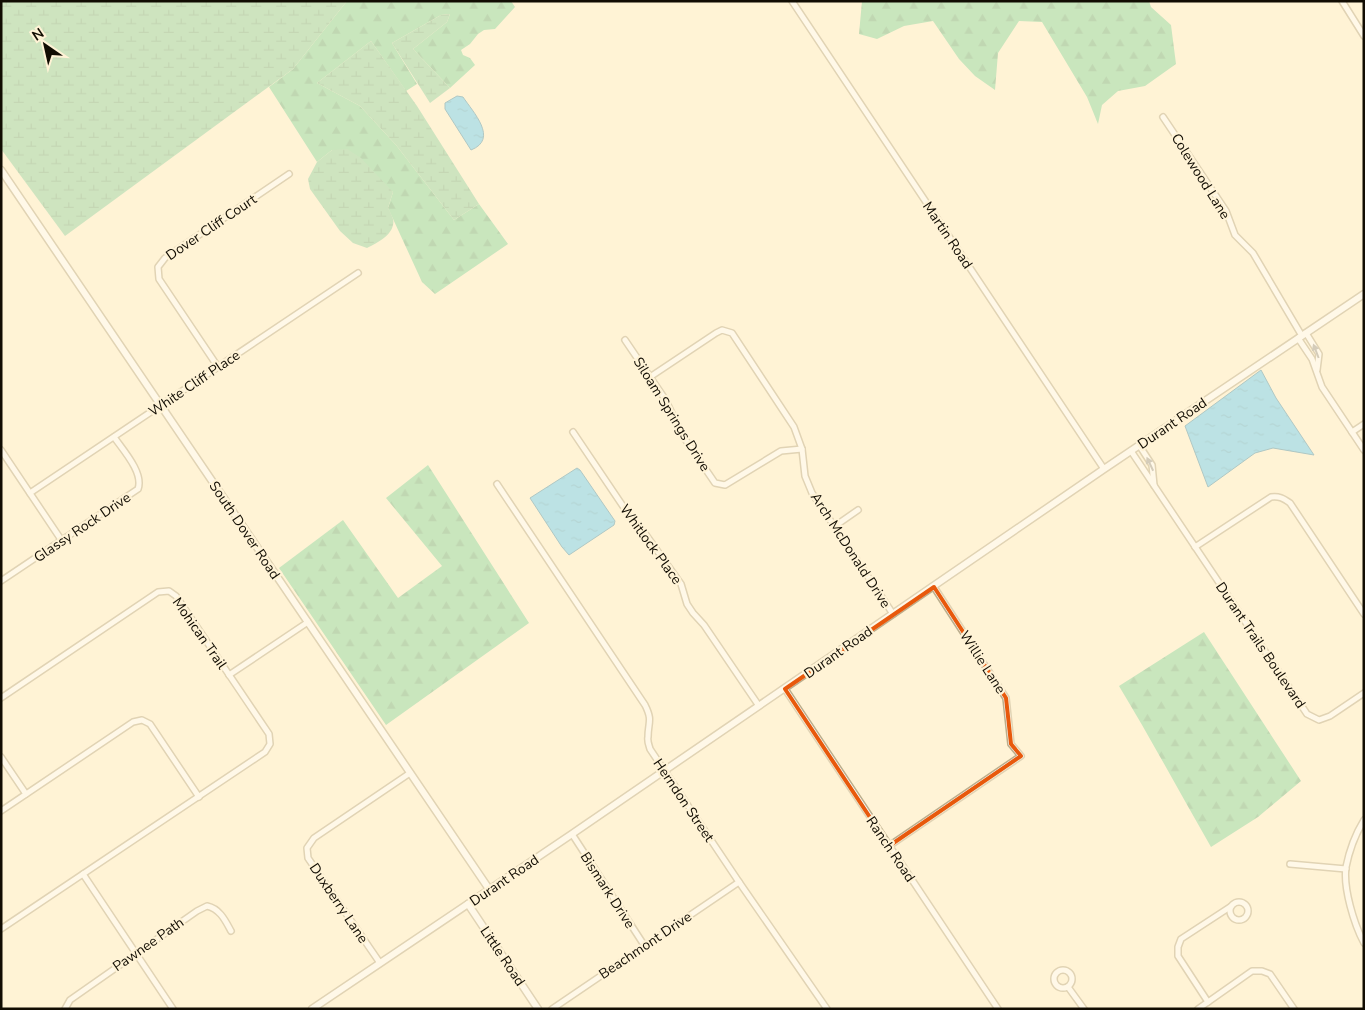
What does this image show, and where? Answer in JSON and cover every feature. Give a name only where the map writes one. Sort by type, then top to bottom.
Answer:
[{"type":"street","name":"Martin Road","points":[[792,1],[1104,469]]},
{"type":"street","points":[[1342,1],[1364,36]]},
{"type":"street","name":"Colewood Lane","points":[[1163,117],[1226,211],[1235,235],[1253,252],[1302,336],[1322,387],[1364,450]]},
{"type":"street","name":"South Dover Road","points":[[2,174],[489,890]]},
{"type":"street","name":"Dover Cliff Court","points":[[218,367],[159,279],[158,267],[165,258],[289,174]]},
{"type":"street","name":"White Cliff Place","points":[[30,493],[358,274]]},
{"type":"street","name":"Durant Road","points":[[312,1009],[785,689],[1139,445],[1364,294]]},
{"type":"street","name":"Arch McDonald Drive","points":[[650,377],[722,330],[729,331],[736,337],[794,427],[802,449],[808,486],[893,614]]},
{"type":"street","name":"Colewood Lane","points":[[1302,336],[1319,354],[1317,371]]},
{"type":"street","name":"Siloam Springs Drive","points":[[625,340],[665,399],[682,436],[715,483],[725,485],[781,451],[802,449]]},
{"type":"street","points":[[1352,432],[1364,424]]},
{"type":"street","name":"Whitlock Place","points":[[572,432],[636,524],[644,532],[681,584],[687,604],[704,625],[760,706]]},
{"type":"street","name":"Glassy Rock Drive","points":[[1,581],[138,488],[140,478],[137,471],[114,437]]},
{"type":"street","points":[[1139,445],[1152,465],[1154,485]]},
{"type":"street","points":[[1,450],[62,541]]},
{"type":"street","name":"Durant Trails Boulevard","points":[[1131,451],[1307,714],[1319,720],[1330,716],[1364,693]]},
{"type":"street","name":"Herndon Street","points":[[497,484],[645,705],[649,712],[648,737],[650,749],[827,1009]]},
{"type":"street","points":[[1196,547],[1271,497],[1283,498],[1290,503],[1364,614]]},
{"type":"street","points":[[834,526],[858,510]]},
{"type":"street","name":"Willie Lane","points":[[889,846],[1021,756],[1011,744],[1006,698],[934,587]]},
{"type":"street","name":"Mohican Trail","points":[[1,698],[158,592],[169,591],[176,596],[270,734],[270,744],[266,752],[1,929]]},
{"type":"street","points":[[230,675],[308,622]]},
{"type":"street","name":"Ranch Road","points":[[785,689],[998,1009]]},
{"type":"street","points":[[1,811],[133,722],[142,720],[150,724],[199,796]]},
{"type":"street","points":[[1,757],[26,794]]},
{"type":"street","name":"Duxberry Lane","points":[[380,963],[308,858],[307,848],[314,838],[410,773]]},
{"type":"street","points":[[1364,820],[1358,828],[1346,868],[1348,901],[1354,924],[1364,943]]},
{"type":"street","name":"Bismark Drive","points":[[572,834],[644,945]]},
{"type":"street","points":[[1290,864],[1346,868]]},
{"type":"street","points":[[83,874],[173,1009]]},
{"type":"street","name":"Beachmont Drive","points":[[552,1009],[739,882]]},
{"type":"street","name":"Little Road","points":[[468,904],[538,1009]]},
{"type":"street","name":"Pawnee Path","points":[[65,1009],[70,1000],[197,910],[207,906],[215,908],[231,931]]},
{"type":"street","points":[[1208,1002],[1178,956],[1178,947],[1181,939],[1230,907]]},
{"type":"street","points":[[1198,1009],[1252,971],[1262,971],[1270,974],[1294,1009]]},
{"type":"street","points":[[1068,986],[1084,1009]]},
{"type":"highlighted area","points":[[934,587],[1006,698],[1011,744],[1021,756],[889,846],[785,689]]},
{"type":"green space","points":[[1,1],[347,1],[293,69],[65,236],[1,149]]},
{"type":"green space","points":[[347,1],[511,1],[515,7],[495,29],[484,30],[461,50],[463,55],[470,58],[475,65],[450,88],[413,49],[447,22],[450,14],[441,15],[392,43],[417,84],[406,91],[371,41],[317,83],[360,106],[396,145],[454,220],[479,204],[508,244],[435,294],[422,282],[388,208],[393,192],[332,150],[317,162],[269,87],[293,69]]},
{"type":"green space","points":[[862,1],[1149,1],[1151,7],[1171,25],[1176,64],[1145,86],[1118,91],[1102,105],[1098,124],[1087,97],[1042,22],[1019,21],[998,53],[995,90],[975,76],[959,59],[933,21],[904,26],[877,39],[859,34]]},
{"type":"green space","points":[[450,14],[447,22],[413,49],[450,88],[430,103],[392,43],[441,15]]},
{"type":"green space","points":[[371,41],[417,106],[479,204],[454,220],[396,145],[360,106],[317,83]]},
{"type":"green space","points":[[347,149],[361,158],[393,192],[388,208],[393,219],[392,229],[385,237],[367,248],[353,243],[340,231],[310,189],[308,179],[317,162],[332,150]]},
{"type":"green space","points":[[428,465],[529,623],[386,725],[279,568],[343,520],[398,598],[442,566],[386,498]]},
{"type":"green space","points":[[1204,632],[1301,781],[1258,817],[1211,847],[1119,686]]},
{"type":"water","points":[[457,96],[463,97],[477,117],[483,132],[483,139],[479,145],[471,150],[445,109],[445,103]]},
{"type":"water","points":[[1261,370],[1276,398],[1314,455],[1273,448],[1255,453],[1208,487],[1185,426]]},
{"type":"water","points":[[577,468],[615,521],[614,525],[569,555],[530,498]]}]
